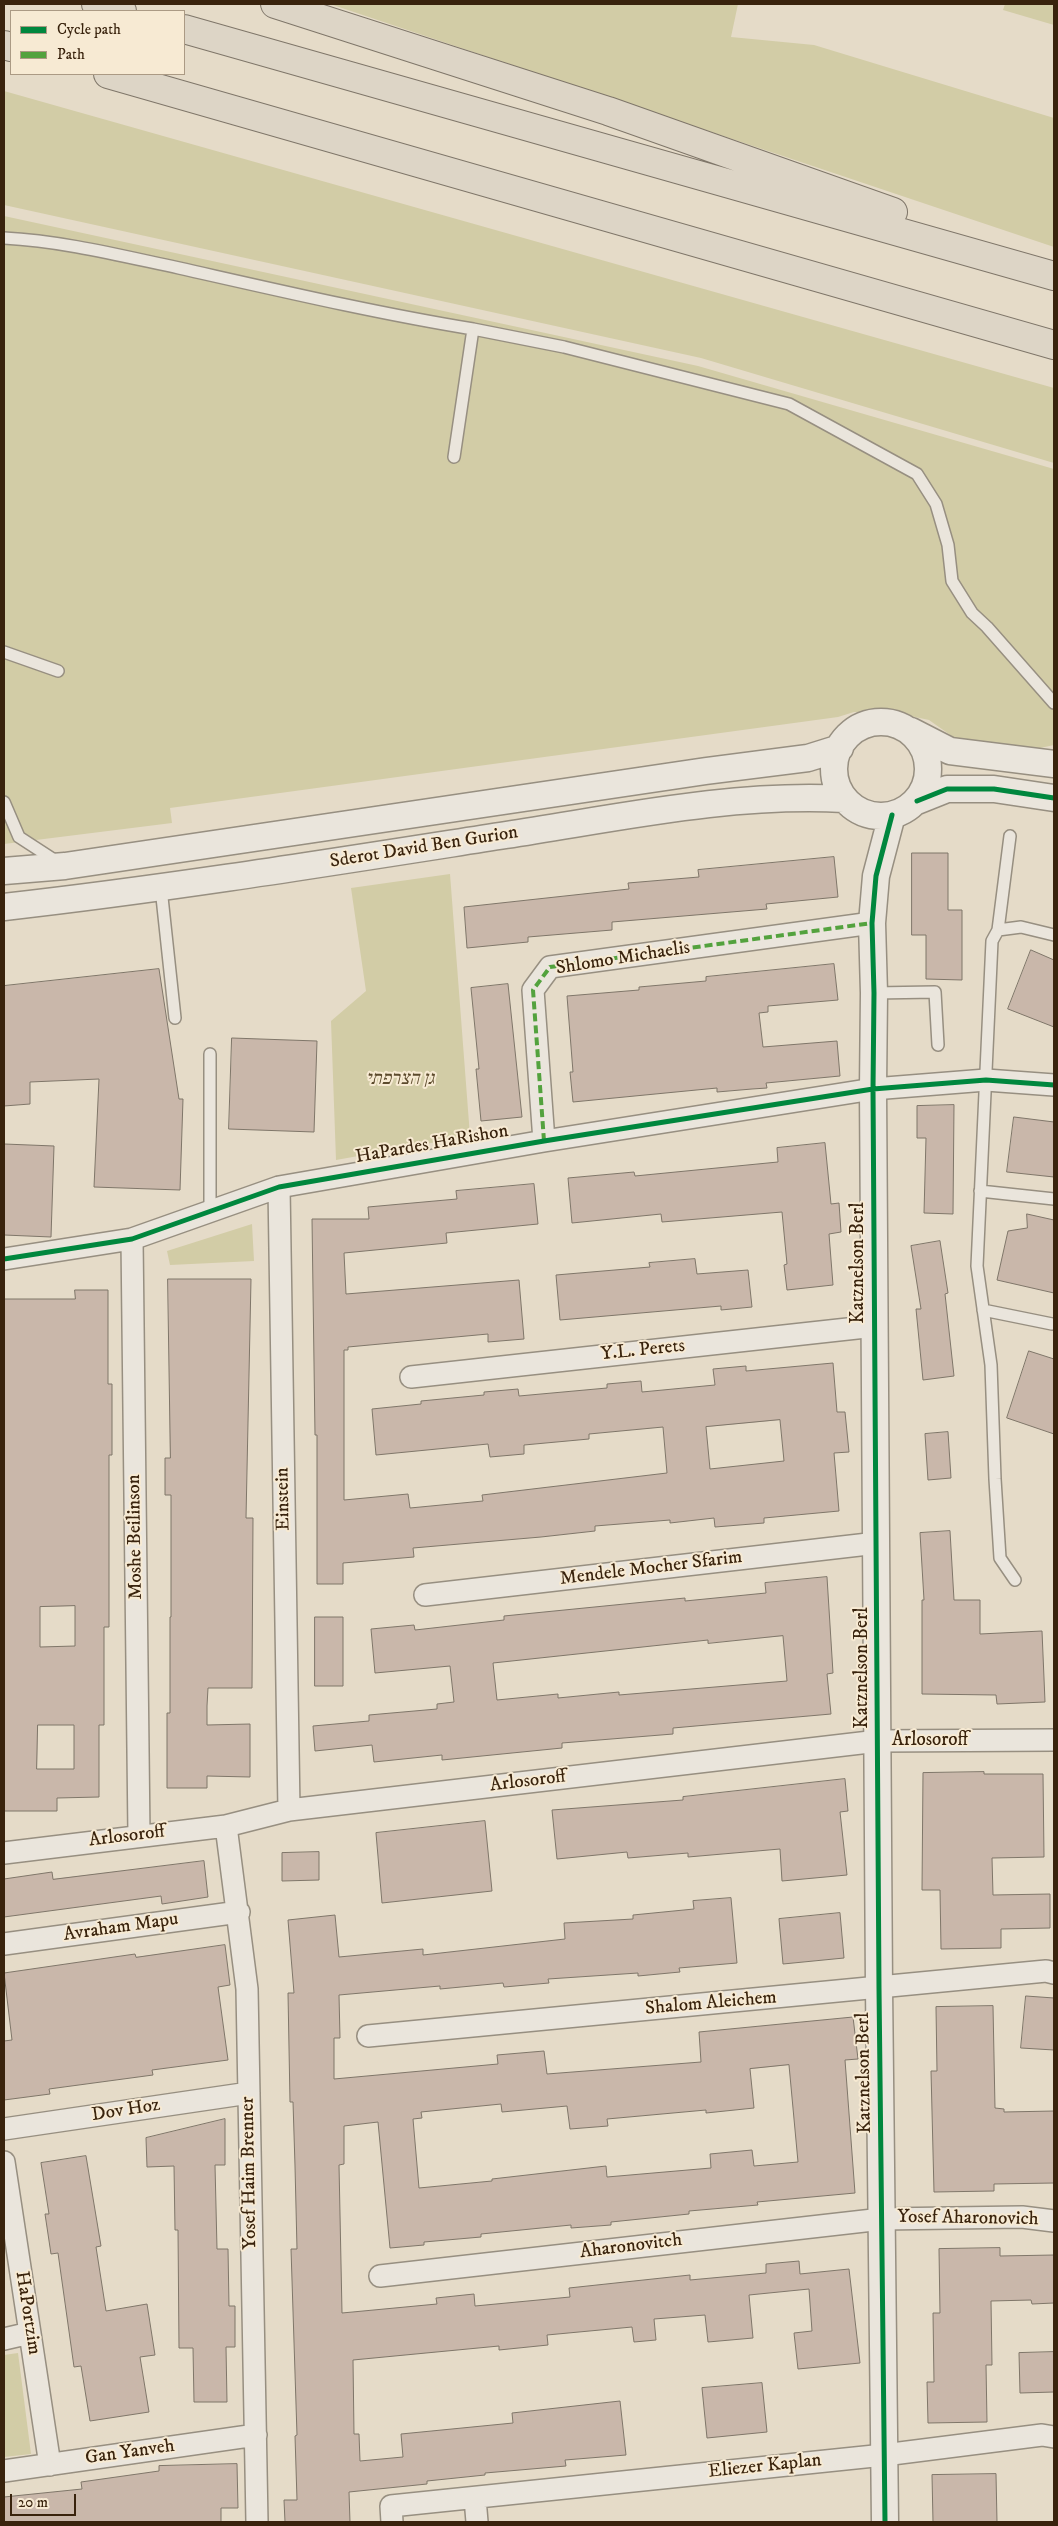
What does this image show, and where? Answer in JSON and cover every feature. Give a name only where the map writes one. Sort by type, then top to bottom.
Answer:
[{"type":"highway","points":[[96,4],[118,10]]},
{"type":"highway","points":[[275,4],[608,111],[1054,270]]},
{"type":"highway","points":[[185,29],[1054,276]]},
{"type":"highway","points":[[111,75],[1054,345]]},
{"type":"street","points":[[1054,764],[950,751],[904,728],[882,722],[865,724],[851,732],[834,760],[834,778],[851,805],[868,816],[883,817],[899,814],[917,801],[947,789],[994,789],[1054,798]]},
{"type":"street","points":[[904,728],[917,738],[927,758],[928,777],[917,801]]},
{"type":"street","name":"Sderot David Ben Gurion","points":[[4,870],[65,866],[706,771],[808,758],[840,748]]},
{"type":"street","name":"Sderot David Ben Gurion","points":[[4,907],[161,888],[724,801],[810,798],[851,805]]},
{"type":"street","name":"Katznelson Berl","points":[[851,805],[876,876]]},
{"type":"street","name":"Katznelson Berl","points":[[885,2522],[879,1988],[874,993],[872,923],[876,876],[892,815]]},
{"type":"street","name":"Shlomo Michaelis","points":[[544,1141],[533,990],[550,968],[872,923]]},
{"type":"street","name":"HaPardes HaRishon","points":[[4,1259],[132,1239],[280,1187],[544,1141],[873,1089],[986,1080],[1054,1085]]},
{"type":"street","name":"Einstein","points":[[280,1187],[289,1810]]},
{"type":"street","name":"Moshe Beilinson","points":[[132,1239],[139,1835]]},
{"type":"street","name":"Y.L. Perets","points":[[411,1377],[875,1326]]},
{"type":"street","name":"Mendele Mocher Sfarim","points":[[425,1595],[877,1543]]},
{"type":"street","name":"Arlosoroff","points":[[4,1853],[139,1835],[226,1826],[289,1810],[878,1740],[1054,1740]]},
{"type":"street","name":"Yosef Haim Brenner","points":[[226,1826],[239,1912],[247,1989],[257,2522]]},
{"type":"street","name":"Avraham Mapu","points":[[4,1944],[239,1912]]},
{"type":"street","name":"Shalom Aleichem","points":[[368,2036],[1046,1971],[1054,1973]]},
{"type":"street","name":"Dov Hoz","points":[[4,2130],[249,2093]]},
{"type":"street","name":"HaPortzim","points":[[4,2162],[50,2465]]},
{"type":"street","name":"Yosef Aharonovich","points":[[882,2219],[1022,2217],[1054,2221]]},
{"type":"street","name":"Aharonovitch","points":[[380,2276],[882,2219]]},
{"type":"street","points":[[4,2339],[30,2334]]},
{"type":"street","name":"Gan Yanveh","points":[[4,2471],[256,2435]]},
{"type":"street","name":"Eliezer Kaplan","points":[[392,2522],[391,2506],[884,2455],[1042,2435],[1054,2437]]},
{"type":"street","points":[[475,2498],[477,2522]]},
{"type":"lane","points":[[4,238],[27,239],[114,254],[416,320],[564,347],[789,404],[917,474],[936,504],[948,545],[952,581],[972,613],[987,627],[1054,703]]},
{"type":"lane","points":[[454,457],[473,329]]},
{"type":"lane","points":[[4,652],[58,671]]},
{"type":"lane","points":[[4,802],[19,837],[65,866]]},
{"type":"lane","points":[[1010,836],[998,930],[992,942],[977,1266],[991,1365],[1000,1558],[1015,1580]]},
{"type":"lane","points":[[161,888],[175,1018]]},
{"type":"lane","points":[[998,930],[1021,927],[1054,935]]},
{"type":"lane","points":[[874,993],[935,992],[938,1045]]},
{"type":"lane","points":[[210,1054],[210,1212]]},
{"type":"lane","points":[[980,1191],[1054,1199]]},
{"type":"lane","points":[[983,1310],[1052,1324]]},
{"type":"green space","points":[[330,4],[738,4],[731,37],[814,45],[1054,118],[1054,247]]},
{"type":"green space","points":[[1005,4],[1054,4],[1054,25],[1003,10]]},
{"type":"green space","points":[[4,91],[1054,388],[1054,463],[701,358],[4,205]]},
{"type":"green space","points":[[4,216],[698,366],[1054,469],[1054,745],[1017,753],[966,746],[929,720],[891,712],[854,712],[838,717],[170,808],[172,823],[4,844]]},
{"type":"green space","name":"גן הצרפתי","points":[[450,874],[470,1136],[336,1160],[331,1021],[366,991],[351,888]]},
{"type":"green space","points":[[252,1224],[254,1261],[170,1265],[167,1251]]},
{"type":"green space","points":[[18,2353],[31,2454],[4,2457],[4,2355]]},
{"type":"building","points":[[912,853],[948,853],[948,910],[962,910],[962,980],[926,979],[926,935],[912,935]]},
{"type":"building","points":[[834,857],[838,897],[766,904],[767,909],[612,922],[612,930],[528,937],[528,942],[467,948],[464,907],[629,889],[628,883],[699,877],[698,870]]},
{"type":"building","points":[[1031,950],[1054,960],[1054,1027],[1008,1009]]},
{"type":"building","points":[[834,964],[838,1000],[768,1006],[768,1012],[759,1013],[763,1047],[837,1041],[840,1076],[766,1083],[767,1088],[717,1092],[717,1088],[573,1102],[570,1072],[573,1072],[567,996],[639,990],[639,987],[706,981],[706,977]]},
{"type":"building","points":[[159,969],[179,1099],[183,1099],[180,1190],[94,1187],[99,1079],[30,1082],[30,1104],[4,1106],[4,986]]},
{"type":"building","points":[[508,984],[522,1117],[481,1121],[476,1069],[479,1069],[471,988]]},
{"type":"building","points":[[232,1038],[317,1041],[314,1132],[229,1129]]},
{"type":"building","points":[[954,1105],[953,1214],[924,1213],[926,1138],[917,1138],[917,1106]]},
{"type":"building","points":[[1014,1117],[1054,1122],[1054,1177],[1007,1172]]},
{"type":"building","points":[[825,1143],[831,1204],[839,1203],[841,1232],[829,1234],[833,1285],[787,1290],[784,1265],[787,1264],[782,1212],[662,1222],[661,1214],[572,1223],[568,1178],[634,1172],[635,1176],[778,1162],[777,1148]]},
{"type":"building","points":[[4,1144],[54,1146],[51,1237],[4,1235]]},
{"type":"building","points":[[534,1184],[538,1224],[446,1233],[447,1243],[344,1253],[346,1294],[519,1280],[524,1339],[488,1342],[488,1334],[348,1347],[348,1350],[344,1350],[344,1500],[408,1494],[410,1508],[483,1501],[482,1495],[667,1473],[663,1427],[589,1434],[589,1439],[524,1445],[524,1454],[490,1457],[488,1444],[376,1455],[372,1409],[421,1404],[421,1401],[484,1395],[484,1392],[518,1389],[519,1396],[607,1388],[607,1384],[641,1381],[642,1392],[715,1385],[713,1369],[746,1366],[746,1371],[833,1363],[837,1412],[845,1412],[849,1452],[834,1453],[839,1511],[764,1518],[764,1523],[715,1527],[714,1518],[670,1523],[670,1520],[595,1526],[595,1531],[413,1548],[414,1557],[343,1563],[343,1584],[317,1584],[317,1435],[315,1435],[312,1219],[369,1219],[368,1207],[457,1199],[456,1191]],"holes":[[[780,1420],[784,1461],[710,1469],[706,1427]]]},
{"type":"building","points":[[1027,1214],[1054,1220],[1054,1293],[997,1280],[1008,1231],[1027,1228]]},
{"type":"building","points":[[940,1241],[948,1293],[945,1294],[954,1376],[923,1380],[916,1309],[921,1309],[911,1246]]},
{"type":"building","points":[[695,1259],[697,1274],[748,1270],[752,1307],[721,1310],[721,1306],[560,1320],[556,1275],[650,1267],[649,1263]]},
{"type":"building","points":[[168,1279],[251,1279],[246,1518],[253,1518],[252,1688],[208,1688],[207,1706],[207,1725],[250,1724],[250,1777],[207,1776],[207,1788],[167,1788],[167,1713],[170,1713],[171,1617],[171,1495],[165,1495],[165,1458],[170,1458]]},
{"type":"building","points":[[75,1290],[108,1290],[108,1384],[112,1384],[112,1455],[109,1455],[109,1627],[104,1627],[104,1725],[99,1725],[99,1797],[57,1798],[57,1811],[4,1811],[4,1299],[75,1299]],"holes":[[[75,1606],[75,1646],[40,1647],[40,1607]],[[38,1725],[74,1725],[74,1769],[37,1769]]]},
{"type":"building","points":[[1029,1351],[1054,1359],[1054,1434],[1007,1418]]},
{"type":"building","points":[[948,1432],[951,1478],[928,1480],[925,1434]]},
{"type":"building","points":[[950,1531],[954,1600],[980,1600],[980,1634],[1042,1631],[1045,1702],[997,1704],[996,1695],[922,1694],[922,1600],[924,1600],[920,1533]]},
{"type":"building","points":[[827,1577],[833,1673],[827,1674],[831,1714],[673,1728],[673,1734],[562,1743],[562,1748],[442,1760],[442,1755],[374,1762],[372,1745],[315,1751],[313,1726],[369,1721],[369,1715],[437,1709],[437,1704],[454,1702],[450,1666],[375,1673],[371,1629],[414,1625],[415,1630],[504,1620],[504,1616],[685,1598],[685,1601],[766,1593],[765,1583]],"holes":[[[783,1636],[787,1681],[619,1695],[619,1692],[558,1698],[558,1694],[497,1700],[493,1663],[708,1640],[708,1643]]]},
{"type":"building","points":[[315,1617],[343,1617],[343,1686],[315,1686]]},
{"type":"building","points":[[984,1772],[984,1774],[1043,1774],[1044,1857],[992,1858],[993,1895],[1050,1894],[1050,1928],[1001,1929],[1001,1948],[941,1949],[940,1890],[922,1890],[923,1773]]},
{"type":"building","points":[[845,1779],[848,1811],[840,1812],[847,1875],[782,1881],[780,1849],[688,1857],[688,1853],[628,1858],[627,1852],[557,1859],[552,1810],[683,1800],[683,1797]]},
{"type":"building","points":[[485,1821],[492,1891],[382,1903],[376,1833]]},
{"type":"building","points":[[319,1852],[319,1880],[282,1881],[282,1853]]},
{"type":"building","points":[[204,1861],[208,1897],[162,1904],[161,1896],[4,1917],[4,1879],[52,1872],[53,1879]]},
{"type":"building","points":[[731,1898],[737,1963],[679,1968],[680,1972],[638,1976],[638,1973],[548,1979],[549,1983],[504,1987],[503,1983],[440,1989],[440,1986],[339,1995],[340,2038],[334,2038],[334,2079],[498,2064],[497,2055],[544,2051],[547,2074],[701,2062],[699,2032],[853,2017],[858,2059],[845,2060],[855,2193],[757,2202],[758,2205],[689,2211],[689,2214],[611,2222],[611,2225],[571,2228],[571,2225],[481,2234],[481,2237],[424,2242],[424,2245],[390,2248],[378,2122],[344,2126],[344,2164],[339,2165],[342,2313],[437,2304],[436,2298],[474,2294],[475,2306],[570,2297],[569,2288],[690,2275],[690,2280],[766,2273],[766,2264],[799,2261],[800,2274],[849,2269],[860,2363],[798,2369],[794,2333],[812,2331],[809,2289],[749,2295],[753,2338],[708,2342],[705,2315],[654,2319],[656,2340],[634,2342],[632,2327],[547,2335],[548,2345],[499,2350],[499,2346],[353,2360],[354,2434],[359,2434],[360,2461],[403,2457],[401,2434],[513,2423],[512,2413],[620,2401],[626,2455],[565,2460],[566,2466],[485,2473],[485,2475],[427,2481],[427,2484],[349,2492],[350,2522],[285,2522],[284,2500],[297,2500],[295,2436],[297,2435],[291,2249],[297,2249],[293,2102],[290,2102],[288,1993],[294,1993],[288,1920],[335,1915],[339,1957],[423,1949],[423,1955],[565,1939],[564,1923],[633,1919],[633,1915],[694,1909],[693,1901]],"holes":[[[789,2065],[798,2162],[754,2166],[752,2150],[710,2154],[711,2168],[607,2177],[606,2166],[492,2179],[492,2181],[419,2188],[413,2119],[422,2118],[421,2112],[501,2104],[502,2112],[567,2106],[570,2129],[608,2126],[607,2119],[706,2110],[706,2113],[754,2108],[750,2069]]]},
{"type":"building","points":[[840,1913],[844,1958],[783,1964],[779,1919]]},
{"type":"building","points":[[225,1945],[230,1985],[218,1987],[228,2060],[152,2070],[153,2075],[49,2089],[50,2094],[4,2100],[4,2041],[12,2040],[4,1973],[135,1954],[136,1957]]},
{"type":"building","points":[[1026,1996],[1054,1998],[1054,2050],[1021,2048]]},
{"type":"building","points":[[993,2006],[995,2108],[1004,2109],[1004,2112],[1054,2111],[1054,2183],[994,2184],[994,2191],[934,2192],[931,2071],[937,2071],[936,2007]]},
{"type":"building","points":[[225,2119],[225,2165],[215,2165],[217,2249],[228,2249],[229,2306],[235,2306],[235,2347],[226,2347],[227,2402],[194,2402],[193,2348],[179,2348],[178,2230],[175,2230],[174,2166],[147,2167],[146,2138]]},
{"type":"building","points":[[86,2156],[101,2246],[96,2247],[106,2311],[147,2304],[155,2355],[140,2357],[149,2412],[90,2421],[81,2366],[74,2367],[58,2253],[51,2254],[45,2214],[49,2214],[41,2163]]},
{"type":"building","points":[[1000,2248],[1000,2256],[1054,2255],[1054,2303],[1032,2304],[1031,2300],[991,2301],[992,2365],[986,2365],[987,2422],[928,2423],[927,2382],[934,2382],[933,2313],[940,2313],[939,2249]]},
{"type":"building","points":[[1054,2352],[1054,2392],[1020,2393],[1019,2353]]},
{"type":"building","points":[[762,2383],[767,2432],[707,2438],[702,2388]]},
{"type":"building","points":[[237,2464],[238,2508],[221,2508],[221,2522],[4,2522],[4,2497],[82,2489],[81,2482],[159,2471],[159,2466]]},
{"type":"building","points":[[996,2474],[997,2522],[933,2522],[932,2475]]},
{"type":"marked path","points":[[544,1141],[533,990],[550,967],[872,923]]},
{"type":"cycle path","points":[[917,801],[947,789],[994,789],[1054,798]]},
{"type":"cycle path","points":[[885,2522],[879,1988],[874,993],[872,923],[876,876],[892,815]]},
{"type":"cycle path","points":[[4,1259],[132,1239],[279,1187],[544,1141],[873,1089],[986,1080],[1054,1085]]}]
